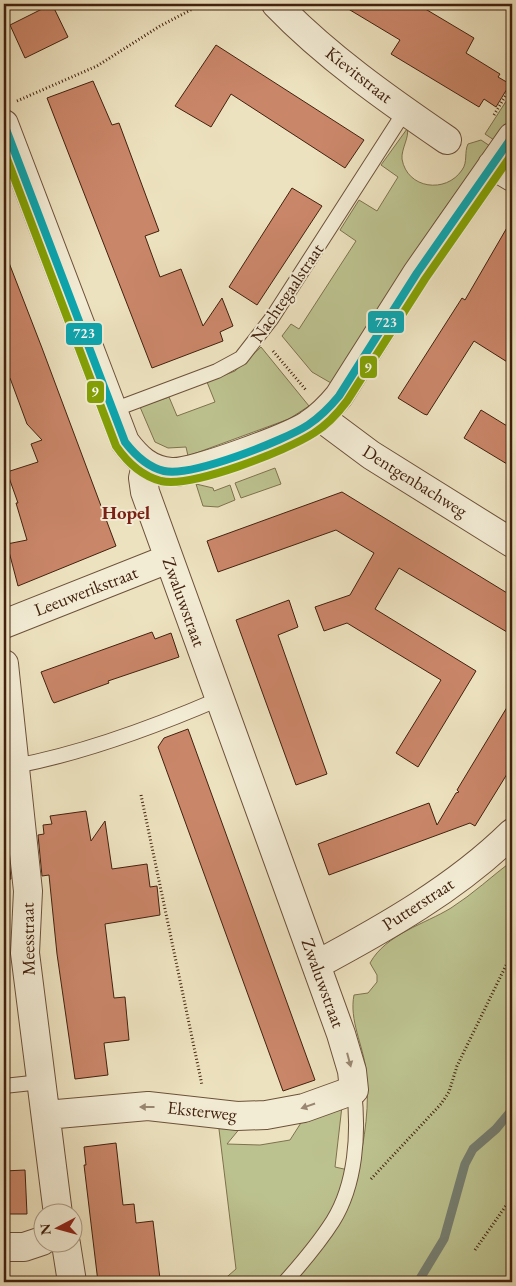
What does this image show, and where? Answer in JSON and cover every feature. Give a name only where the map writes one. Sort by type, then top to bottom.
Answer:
[{"type":"street","name":"Kievitstraat","points":[[276,4],[294,23],[405,111],[447,140]]},
{"type":"street","points":[[10,112],[125,442],[146,465],[170,472],[195,469],[298,431],[320,416],[339,396],[417,273],[502,171],[512,138]]},
{"type":"street","name":"Dentgenbachweg","points":[[320,416],[371,455],[512,543]]},
{"type":"street","name":"Zwaluwstraat","points":[[146,465],[143,478],[144,492],[342,1034],[352,1071],[354,1090]]},
{"type":"street","name":"Leeuwerikstraat","points":[[4,624],[168,559]]},
{"type":"street","name":"Meesstraat","points":[[4,664],[28,891],[14,919],[25,953],[57,1204]]},
{"type":"street","name":"Putterstraat","points":[[316,965],[424,903],[494,851],[512,833]]},
{"type":"street","name":"Eksterweg","points":[[46,1115],[148,1106],[237,1116],[279,1113],[304,1108],[354,1090]]},
{"type":"street","points":[[4,1247],[24,1247],[32,1244]]},
{"type":"street","points":[[68,1254],[72,1282]]},
{"type":"lane","name":"Nachtegaalstraat","points":[[113,410],[230,366],[241,358],[260,335],[405,111]]},
{"type":"lane","points":[[14,766],[41,761],[114,739],[219,699]]},
{"type":"lane","points":[[4,1086],[41,1082]]},
{"type":"lane","points":[[285,1282],[318,1244],[334,1220],[348,1185],[354,1157],[354,1090]]},
{"type":"path","points":[[10,112],[98,66],[160,26],[202,4]]},
{"type":"path","points":[[493,116],[512,85]]},
{"type":"path","points":[[260,335],[315,401],[320,416]]},
{"type":"path","points":[[141,795],[208,1113]]},
{"type":"path","points":[[348,1185],[367,1183],[441,1104],[449,1092],[457,1066],[512,953]]},
{"type":"path","points":[[475,1250],[512,1197]]},
{"type":"green space","points":[[512,92],[512,116],[494,140],[485,134]]},
{"type":"green space","points":[[407,129],[408,132],[402,155],[405,169],[411,177],[428,185],[447,183],[455,178],[464,167],[468,144],[481,140],[490,146],[437,219],[331,383],[312,372],[282,336],[291,324],[299,329],[356,241],[340,230],[359,200],[377,211],[398,177],[381,165]]},
{"type":"green space","points":[[261,347],[309,406],[289,419],[188,456],[186,447],[168,448],[155,442],[140,407],[169,397],[177,416],[215,402],[207,382],[235,371]]},
{"type":"green space","points":[[275,468],[281,484],[241,498],[235,483]]},
{"type":"green space","points":[[196,484],[213,488],[214,491],[230,485],[235,500],[218,507],[203,506]]},
{"type":"green space","points":[[512,861],[512,1282],[221,1282],[236,1269],[218,1121],[241,1127],[227,1144],[260,1145],[290,1140],[306,1115],[342,1106],[335,1167],[357,1172],[367,1109],[367,1083],[366,1070],[353,1014],[354,995],[368,993],[377,982],[377,975],[370,963],[386,944],[451,908]]},
{"type":"building","points":[[52,4],[68,37],[25,58],[10,25]]},
{"type":"building","points":[[340,4],[417,4],[474,38],[466,53],[500,74],[498,77],[510,84],[496,107],[484,99],[479,107],[391,54],[400,40]]},
{"type":"building","points":[[216,45],[364,140],[345,168],[231,94],[211,127],[175,106]]},
{"type":"building","points":[[93,81],[112,125],[119,123],[159,231],[145,236],[160,277],[181,269],[203,326],[222,298],[233,326],[220,332],[223,341],[152,368],[47,98]]},
{"type":"building","points":[[292,188],[322,206],[257,305],[229,287]]},
{"type":"building","points":[[512,219],[512,365],[474,341],[427,415],[424,414],[398,398],[462,298],[465,300]]},
{"type":"building","points":[[4,255],[6,255],[42,348],[116,546],[18,586],[7,544],[27,540],[16,503],[18,503],[7,472],[38,462],[31,444],[42,440],[27,424],[10,378],[4,380]]},
{"type":"building","points":[[481,410],[512,429],[512,467],[464,438]]},
{"type":"building","points":[[342,492],[512,596],[512,635],[399,568],[375,609],[476,671],[418,767],[396,753],[441,680],[347,623],[324,631],[315,607],[350,595],[374,553],[336,530],[218,572],[207,541]]},
{"type":"building","points":[[289,600],[298,627],[278,635],[327,774],[296,785],[236,620]]},
{"type":"building","points":[[152,632],[155,639],[171,633],[179,657],[108,681],[109,683],[54,703],[41,672]]},
{"type":"building","points":[[512,699],[512,766],[475,826],[470,823],[329,875],[318,844],[429,803],[437,825],[456,793],[459,792],[457,790]]},
{"type":"building","points":[[188,729],[315,1080],[283,1091],[158,747],[164,738]]},
{"type":"building","points":[[86,811],[91,841],[105,821],[112,869],[147,864],[150,887],[157,886],[160,915],[105,924],[114,998],[125,997],[129,1040],[104,1043],[108,1075],[75,1079],[57,954],[49,875],[42,876],[38,835],[44,834],[43,825],[52,824],[50,816]]},
{"type":"building","points":[[4,839],[7,839],[11,879],[4,880]]},
{"type":"building","points":[[116,1143],[123,1205],[134,1204],[136,1223],[153,1221],[160,1279],[136,1282],[98,1282],[84,1165],[86,1165],[84,1147]]},
{"type":"building","points":[[25,1170],[27,1214],[4,1214],[4,1171]]},
{"type":"waterway","points":[[418,1282],[444,1239],[465,1164],[473,1149],[496,1129],[512,1110]]},
{"type":"transit line","name":"723","points":[[4,124],[125,442],[137,456],[152,467],[164,471],[195,469],[237,456],[279,440],[317,419],[339,396],[417,273],[512,137]]},
{"type":"transit line","name":"9","points":[[4,151],[116,446],[125,458],[141,472],[154,479],[175,482],[216,474],[261,458],[301,441],[319,430],[332,418],[347,401],[425,279],[512,154]]},
{"type":"district","name":"Hopel","points":[[126,512]]}]
